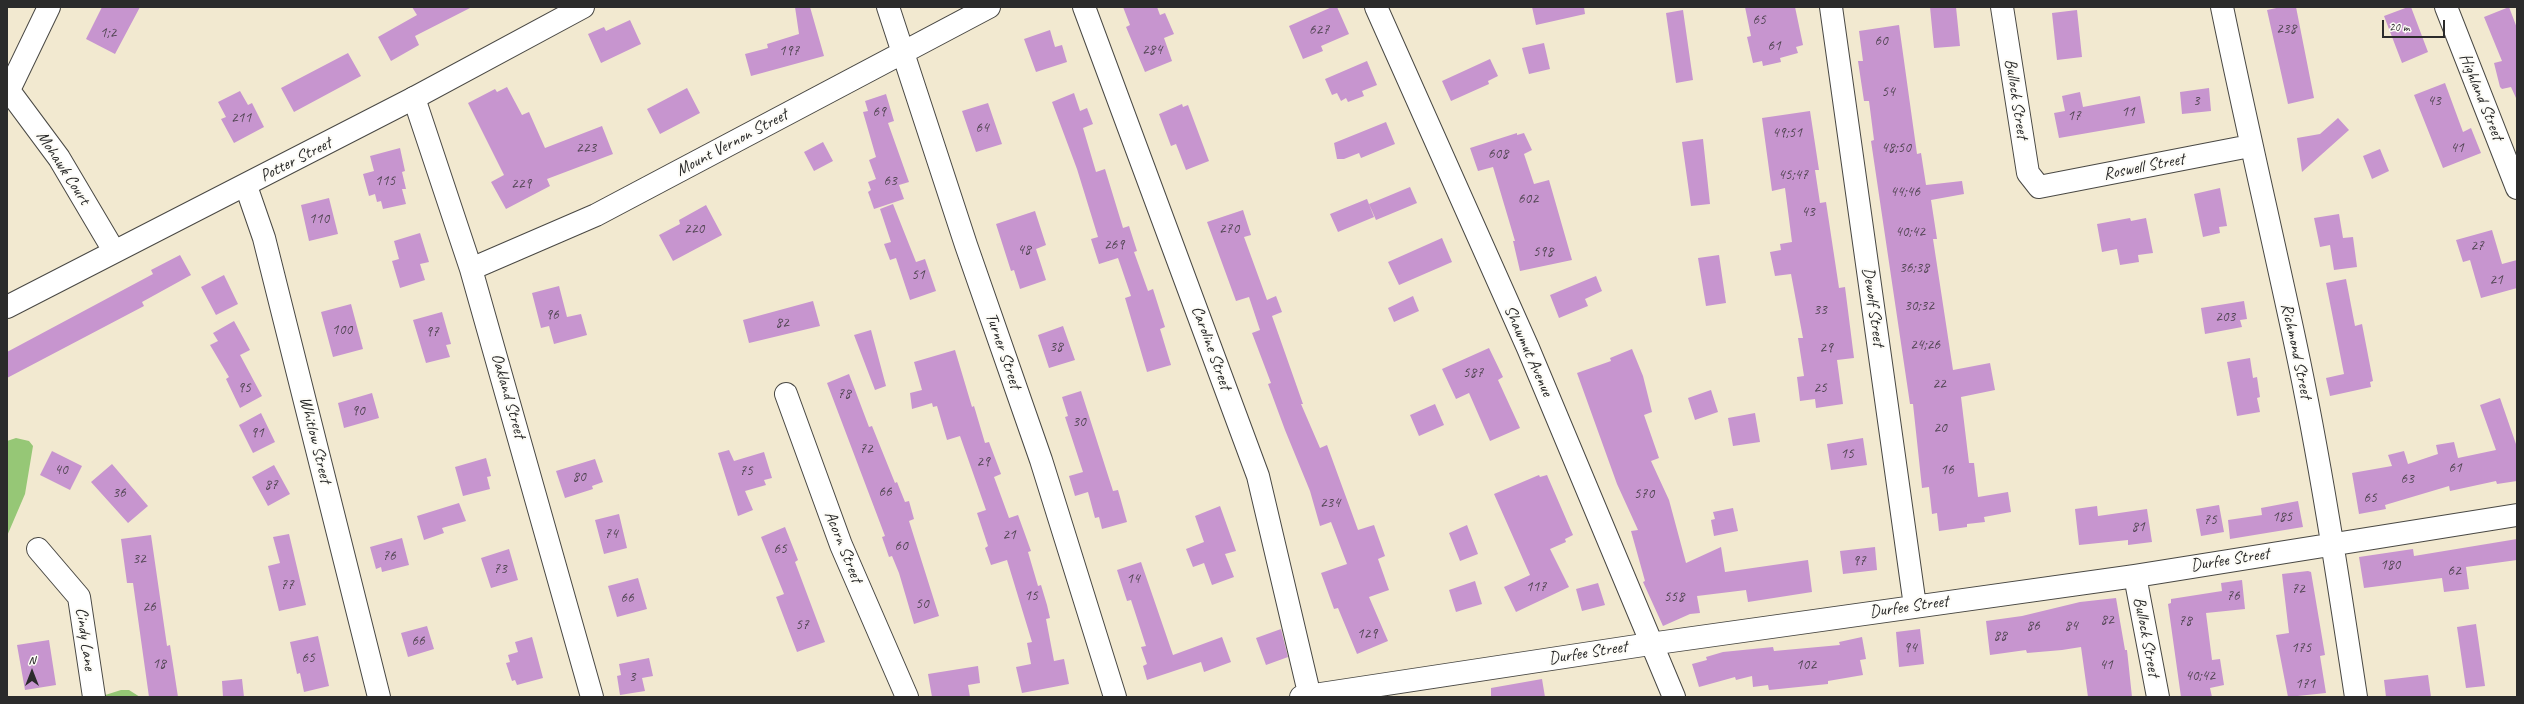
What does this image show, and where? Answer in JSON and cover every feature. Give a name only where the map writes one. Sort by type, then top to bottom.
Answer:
[{"type":"street","points":[[8,89],[49,7]]},
{"type":"street","name":"Potter Street","points":[[7,307],[114,251],[246,186],[583,7]]},
{"type":"street","name":"Turner Street","points":[[888,7],[966,245],[1041,460],[1115,697]]},
{"type":"street","name":"Mount Vernon Street","points":[[471,269],[596,215],[989,7]]},
{"type":"street","name":"Caroline Street","points":[[1084,7],[1258,476],[1307,697]]},
{"type":"street","name":"Shawmut Avenue","points":[[1376,7],[1528,348],[1650,644],[1674,697]]},
{"type":"street","name":"Dewolf Street","points":[[1831,7],[1915,606]]},
{"type":"street","name":"Bullock Street","points":[[2002,7],[2028,173],[2038,187]]},
{"type":"street","name":"Richmond Street","points":[[2222,7],[2250,146],[2295,343],[2333,543],[2356,697]]},
{"type":"street","name":"Highland Street","points":[[2446,7],[2517,188]]},
{"type":"street","name":"Mohawk Court","points":[[8,89],[59,158],[114,251]]},
{"type":"street","name":"Oakland Street","points":[[414,98],[471,269],[592,697]]},
{"type":"street","name":"Roswell Street","points":[[2038,187],[2250,146]]},
{"type":"street","name":"Whitlow Street","points":[[246,186],[266,246],[379,697]]},
{"type":"street","name":"Acorn Street","points":[[786,394],[841,545],[907,697]]},
{"type":"street","name":"Durfee Street","points":[[1307,697],[1650,644],[2135,576],[2333,543],[2517,515]]},
{"type":"street","name":"Cindy Lane","points":[[38,549],[79,597],[94,697]]},
{"type":"street","name":"Bullock Street","points":[[2135,576],[2158,697]]},
{"type":"green space","points":[[16,438],[29,441],[33,446],[25,494],[7,536],[7,441]]},
{"type":"green space","points":[[121,690],[129,690],[140,697],[99,697]]},
{"type":"building","points":[[102,7],[140,7],[115,54],[86,39]]},
{"type":"building","points":[[412,7],[472,7],[415,36],[419,45],[391,61],[378,37],[417,15]]},
{"type":"building","points":[[795,7],[810,7],[824,56],[751,76],[745,54],[768,48],[767,44],[799,34]]},
{"type":"building","points":[[1123,7],[1157,7],[1160,15],[1165,13],[1174,34],[1164,38],[1172,61],[1145,72],[1126,27],[1130,25]]},
{"type":"building","points":[[1332,7],[1337,7],[1349,34],[1321,46],[1323,51],[1303,59],[1289,26]]},
{"type":"building","points":[[1532,7],[1584,7],[1585,14],[1536,25]]},
{"type":"building","points":[[1745,7],[1795,7],[1803,45],[1796,47],[1798,53],[1780,58],[1781,62],[1763,66],[1762,61],[1753,63],[1747,37],[1751,36]]},
{"type":"building","points":[[1930,7],[1956,7],[1960,46],[1934,48]]},
{"type":"building","points":[[2281,7],[2296,7],[2314,98],[2288,104],[2267,10]]},
{"type":"building","points":[[2411,7],[2428,52],[2402,63],[2384,16]]},
{"type":"building","points":[[2509,7],[2517,28],[2516,98],[2511,87],[2502,89],[2500,87],[2494,63],[2502,61],[2484,17]]},
{"type":"building","points":[[1683,10],[1693,80],[1676,83],[1666,13]]},
{"type":"building","points":[[2077,10],[2082,57],[2057,60],[2052,13]]},
{"type":"building","points":[[630,20],[641,44],[601,63],[588,34],[604,27],[606,31]]},
{"type":"building","points":[[1899,25],[1917,154],[1921,153],[1926,185],[1962,181],[1964,194],[1931,200],[1937,239],[1933,239],[1953,370],[1990,363],[1995,390],[1961,397],[1969,463],[1974,463],[1978,497],[2008,492],[2011,512],[1984,517],[1985,522],[1967,524],[1967,527],[1939,531],[1937,513],[1932,514],[1929,487],[1922,488],[1913,404],[1910,404],[1871,141],[1874,140],[1869,101],[1864,101],[1858,61],[1863,61],[1859,31]]},
{"type":"building","points":[[1050,30],[1055,47],[1062,45],[1067,62],[1036,72],[1024,39]]},
{"type":"building","points":[[1544,43],[1550,69],[1529,74],[1522,48]]},
{"type":"building","points":[[348,53],[361,76],[294,112],[281,88]]},
{"type":"building","points":[[1490,59],[1498,76],[1488,81],[1489,84],[1451,101],[1442,81]]},
{"type":"building","points":[[1367,61],[1377,85],[1362,91],[1364,96],[1348,102],[1346,98],[1341,101],[1337,93],[1332,95],[1325,79]]},
{"type":"building","points":[[2445,83],[2463,132],[2471,128],[2481,153],[2443,168],[2414,95]]},
{"type":"building","points":[[507,87],[522,115],[529,112],[545,148],[602,126],[613,154],[547,179],[550,186],[506,209],[491,182],[504,175],[468,103],[495,89],[497,92]]},
{"type":"building","points":[[687,88],[700,113],[660,134],[647,109]]},
{"type":"building","points":[[2209,88],[2211,111],[2182,114],[2180,92]]},
{"type":"building","points":[[240,91],[248,105],[252,103],[264,127],[234,143],[221,119],[226,117],[218,102]]},
{"type":"building","points":[[2080,92],[2083,107],[2140,96],[2145,123],[2059,138],[2054,113],[2065,111],[2062,96]]},
{"type":"building","points":[[1074,93],[1080,111],[1087,108],[1093,124],[1083,128],[1096,172],[1105,169],[1123,228],[1129,226],[1137,251],[1134,252],[1148,291],[1153,289],[1165,327],[1160,329],[1171,365],[1147,372],[1125,298],[1131,296],[1118,258],[1099,264],[1091,239],[1098,237],[1077,169],[1052,102]]},
{"type":"building","points":[[886,94],[894,121],[888,123],[909,182],[899,185],[904,199],[874,209],[868,192],[871,190],[868,182],[876,179],[869,160],[876,157],[863,112],[868,111],[865,101]]},
{"type":"building","points":[[988,103],[1002,144],[976,152],[962,111]]},
{"type":"building","points":[[1182,104],[1183,107],[1188,105],[1209,161],[1186,170],[1176,144],[1171,146],[1159,114]]},
{"type":"building","points":[[1810,111],[1819,170],[1815,170],[1820,203],[1826,202],[1839,288],[1845,287],[1854,358],[1837,360],[1843,404],[1816,408],[1815,399],[1800,401],[1797,377],[1804,376],[1798,338],[1803,338],[1791,274],[1775,276],[1770,252],[1781,250],[1780,244],[1792,242],[1785,188],[1772,191],[1762,118]]},
{"type":"building","points":[[2338,118],[2349,130],[2302,172],[2297,138],[2320,134]]},
{"type":"building","points":[[1386,122],[1395,144],[1361,158],[1359,153],[1344,159],[1337,159],[1334,143]]},
{"type":"building","points":[[1517,133],[1517,135],[1524,133],[1532,150],[1524,154],[1534,184],[1549,180],[1572,260],[1520,271],[1513,241],[1515,241],[1493,167],[1478,171],[1470,148]]},
{"type":"building","points":[[1703,139],[1710,204],[1691,206],[1682,142]]},
{"type":"building","points":[[823,142],[833,161],[814,171],[804,152]]},
{"type":"building","points":[[400,148],[405,171],[402,172],[406,189],[402,189],[406,204],[383,209],[381,201],[377,202],[375,194],[369,196],[363,174],[374,171],[370,156]]},
{"type":"building","points":[[2380,149],[2389,171],[2372,179],[2363,156]]},
{"type":"building","points":[[1410,187],[1417,203],[1376,220],[1369,204]]},
{"type":"building","points":[[2220,188],[2227,226],[2219,227],[2220,233],[2203,237],[2194,194]]},
{"type":"building","points":[[329,198],[338,234],[309,241],[301,205]]},
{"type":"building","points":[[1367,199],[1374,217],[1338,232],[1330,214]]},
{"type":"building","points":[[893,204],[916,262],[925,259],[936,291],[910,300],[896,258],[890,260],[884,244],[891,242],[880,209]]},
{"type":"building","points":[[706,205],[722,235],[673,261],[659,235],[680,224],[679,220]]},
{"type":"building","points":[[1243,210],[1251,235],[1244,237],[1267,300],[1276,296],[1282,312],[1272,316],[1303,404],[1301,404],[1320,448],[1327,445],[1358,530],[1374,525],[1385,556],[1378,559],[1389,590],[1369,597],[1388,641],[1357,654],[1338,608],[1334,609],[1321,573],[1347,564],[1331,522],[1320,526],[1310,491],[1268,384],[1271,383],[1252,333],[1260,330],[1249,297],[1236,301],[1207,222]]},
{"type":"building","points":[[1035,211],[1046,245],[1036,249],[1046,280],[1020,289],[1014,270],[1011,271],[996,224]]},
{"type":"building","points":[[2339,214],[2343,238],[2353,237],[2357,267],[2334,270],[2330,245],[2320,247],[2314,218]]},
{"type":"building","points":[[2130,218],[2131,221],[2146,218],[2153,253],[2138,255],[2139,262],[2120,265],[2117,249],[2102,252],[2097,224]]},
{"type":"building","points":[[2492,230],[2502,264],[2517,260],[2517,288],[2481,298],[2470,260],[2463,262],[2456,240]]},
{"type":"building","points":[[420,233],[429,262],[420,264],[425,280],[400,288],[392,261],[399,259],[394,241]]},
{"type":"building","points":[[1442,238],[1452,262],[1399,285],[1388,262]]},
{"type":"building","points":[[180,255],[191,275],[142,302],[144,306],[7,378],[7,352],[153,274],[151,270]]},
{"type":"building","points":[[1719,255],[1726,303],[1706,306],[1698,258]]},
{"type":"building","points":[[224,275],[238,304],[216,315],[201,287]]},
{"type":"building","points":[[1596,276],[1602,291],[1585,299],[1588,306],[1559,318],[1550,295]]},
{"type":"building","points":[[2346,279],[2355,326],[2362,324],[2373,381],[2370,382],[2371,387],[2330,396],[2326,378],[2344,374],[2326,283]]},
{"type":"building","points":[[559,286],[567,317],[581,314],[587,335],[554,344],[549,326],[541,328],[532,293]]},
{"type":"building","points":[[1413,296],[1419,311],[1394,322],[1388,308]]},
{"type":"building","points":[[813,301],[820,326],[749,343],[743,320]]},
{"type":"building","points":[[2244,301],[2247,319],[2240,320],[2242,327],[2205,334],[2201,308]]},
{"type":"building","points":[[351,304],[363,349],[333,357],[321,312]]},
{"type":"building","points":[[442,312],[451,344],[446,345],[450,357],[426,363],[413,320]]},
{"type":"building","points":[[234,321],[250,350],[240,355],[262,396],[240,408],[226,379],[229,377],[210,345],[218,341],[213,333]]},
{"type":"building","points":[[1063,326],[1075,360],[1049,368],[1038,335]]},
{"type":"building","points":[[871,330],[886,386],[875,390],[854,335]]},
{"type":"building","points":[[1489,348],[1503,377],[1498,380],[1520,428],[1490,441],[1469,393],[1456,399],[1442,369]]},
{"type":"building","points":[[1632,349],[1643,376],[1652,412],[1644,415],[1659,458],[1651,461],[1669,500],[1686,563],[1721,547],[1725,572],[1808,560],[1812,592],[1748,602],[1746,590],[1697,596],[1700,613],[1690,614],[1663,626],[1643,582],[1645,581],[1631,531],[1638,530],[1617,484],[1577,373],[1611,361],[1610,358]]},
{"type":"building","points":[[955,350],[972,407],[974,406],[985,443],[989,442],[1001,474],[994,477],[1009,518],[1018,515],[1031,551],[1028,552],[1038,586],[1041,585],[1050,618],[1046,619],[1054,661],[1064,659],[1069,684],[1022,693],[1016,667],[1031,664],[1027,643],[1032,642],[1007,560],[991,565],[985,548],[988,546],[977,513],[986,510],[960,436],[947,440],[937,406],[933,407],[932,403],[912,409],[910,393],[922,390],[914,362]]},
{"type":"building","points":[[2250,358],[2253,378],[2257,377],[2260,397],[2257,398],[2260,412],[2237,416],[2227,362]]},
{"type":"building","points":[[849,374],[869,427],[872,426],[895,483],[897,482],[905,502],[909,501],[914,519],[909,521],[939,616],[914,624],[899,573],[892,556],[889,557],[882,537],[885,536],[827,383]]},
{"type":"building","points":[[1711,390],[1718,412],[1695,420],[1688,398]]},
{"type":"building","points":[[1081,391],[1113,491],[1118,490],[1127,522],[1102,529],[1099,517],[1095,518],[1088,492],[1075,496],[1069,476],[1083,472],[1065,417],[1068,416],[1062,397]]},
{"type":"building","points":[[372,393],[379,418],[344,428],[338,403]]},
{"type":"building","points":[[2500,398],[2517,447],[2517,481],[2497,484],[2496,481],[2450,491],[2449,486],[2385,505],[2386,509],[2359,514],[2352,473],[2392,466],[2388,455],[2404,451],[2408,464],[2438,454],[2436,445],[2454,442],[2458,458],[2496,450],[2480,405]]},
{"type":"building","points":[[1435,404],[1444,425],[1419,436],[1410,415]]},
{"type":"building","points":[[261,413],[275,442],[253,453],[239,425]]},
{"type":"building","points":[[1755,413],[1760,442],[1733,446],[1728,418]]},
{"type":"building","points":[[1863,438],[1867,465],[1831,470],[1827,444]]},
{"type":"building","points":[[729,450],[734,461],[764,452],[772,478],[764,480],[766,485],[745,491],[753,510],[738,516],[718,453]]},
{"type":"building","points":[[52,451],[82,466],[70,490],[40,475]]},
{"type":"building","points":[[486,458],[491,476],[487,477],[490,489],[463,496],[455,467]]},
{"type":"building","points":[[595,459],[603,482],[592,486],[593,489],[565,498],[556,471]]},
{"type":"building","points":[[112,464],[148,506],[128,523],[91,482]]},
{"type":"building","points":[[274,465],[290,494],[268,506],[252,477]]},
{"type":"building","points":[[1539,475],[1540,477],[1547,475],[1573,535],[1565,539],[1566,542],[1550,549],[1569,587],[1516,612],[1504,587],[1530,575],[1494,494]]},
{"type":"building","points":[[2298,501],[2303,527],[2230,539],[2228,520],[2262,515],[2261,508]]},
{"type":"building","points":[[459,503],[466,521],[442,528],[444,533],[424,540],[417,516]]},
{"type":"building","points":[[2219,505],[2224,532],[2201,536],[2196,509]]},
{"type":"building","points":[[1220,506],[1236,551],[1225,554],[1234,577],[1212,585],[1204,563],[1193,567],[1186,549],[1204,542],[1195,516]]},
{"type":"building","points":[[2097,506],[2098,516],[2147,509],[2152,542],[2128,545],[2128,540],[2079,545],[2075,509]]},
{"type":"building","points":[[1733,508],[1738,531],[1714,536],[1711,520],[1715,519],[1713,512]]},
{"type":"building","points":[[619,514],[627,548],[604,554],[595,520]]},
{"type":"building","points":[[1467,525],[1478,554],[1460,561],[1449,533]]},
{"type":"building","points":[[785,527],[798,560],[795,562],[825,642],[797,652],[776,597],[784,594],[761,537]]},
{"type":"building","points":[[289,534],[306,605],[279,611],[268,566],[280,563],[273,537]]},
{"type":"building","points":[[151,535],[167,646],[170,645],[178,697],[149,697],[133,583],[127,583],[121,539]]},
{"type":"building","points":[[402,538],[409,565],[382,572],[381,567],[376,569],[370,547]]},
{"type":"building","points":[[2517,539],[2517,560],[2466,567],[2469,589],[2444,592],[2442,578],[2364,588],[2359,557],[2413,549],[2414,556]]},
{"type":"building","points":[[1875,547],[1877,570],[1843,574],[1840,551]]},
{"type":"building","points":[[509,549],[518,580],[491,588],[481,558]]},
{"type":"building","points":[[1141,562],[1173,655],[1222,637],[1231,662],[1204,672],[1201,662],[1147,680],[1143,666],[1147,664],[1141,647],[1146,646],[1131,600],[1127,601],[1117,570]]},
{"type":"building","points":[[2308,571],[2311,572],[2325,655],[2320,656],[2326,693],[2288,697],[2276,635],[2289,633],[2282,574]]},
{"type":"building","points":[[638,578],[647,609],[617,617],[608,586]]},
{"type":"building","points":[[2242,580],[2245,609],[2206,613],[2212,660],[2220,659],[2224,685],[2210,688],[2212,697],[2181,697],[2168,604],[2171,603],[2171,599],[2222,591],[2221,583]]},
{"type":"building","points":[[1475,581],[1482,604],[1456,612],[1449,590]]},
{"type":"building","points":[[1598,583],[1605,605],[1582,611],[1576,589]]},
{"type":"building","points":[[2116,598],[2125,650],[2127,650],[2132,697],[2088,697],[2081,647],[2027,653],[2026,650],[1990,655],[1986,621],[2022,616],[2080,602]]},
{"type":"building","points":[[2476,624],[2485,686],[2466,688],[2457,627]]},
{"type":"building","points":[[427,626],[434,649],[408,657],[401,633]]},
{"type":"building","points":[[1281,629],[1288,657],[1266,665],[1256,638]]},
{"type":"building","points":[[1920,629],[1924,664],[1899,667],[1896,632]]},
{"type":"building","points":[[318,636],[329,686],[304,692],[300,673],[297,674],[290,642]]},
{"type":"building","points":[[532,637],[543,678],[517,685],[515,680],[512,681],[506,663],[510,662],[508,655],[518,652],[515,642]]},
{"type":"building","points":[[1862,637],[1866,659],[1860,660],[1863,675],[1828,681],[1828,684],[1769,690],[1768,685],[1753,687],[1752,676],[1736,680],[1735,677],[1699,687],[1692,664],[1707,660],[1706,657],[1723,652],[1773,647],[1774,651],[1840,645],[1839,642]]},
{"type":"building","points":[[49,640],[56,685],[25,690],[17,645]]},
{"type":"building","points":[[649,658],[653,676],[642,678],[645,691],[620,695],[617,676],[621,675],[619,664]]},
{"type":"building","points":[[978,666],[980,683],[968,685],[970,697],[932,697],[928,674]]},
{"type":"building","points":[[2428,675],[2431,697],[2386,697],[2384,680]]},
{"type":"building","points":[[242,679],[244,697],[223,697],[222,681]]},
{"type":"building","points":[[1542,679],[1545,697],[1491,697],[1491,688]]}]
